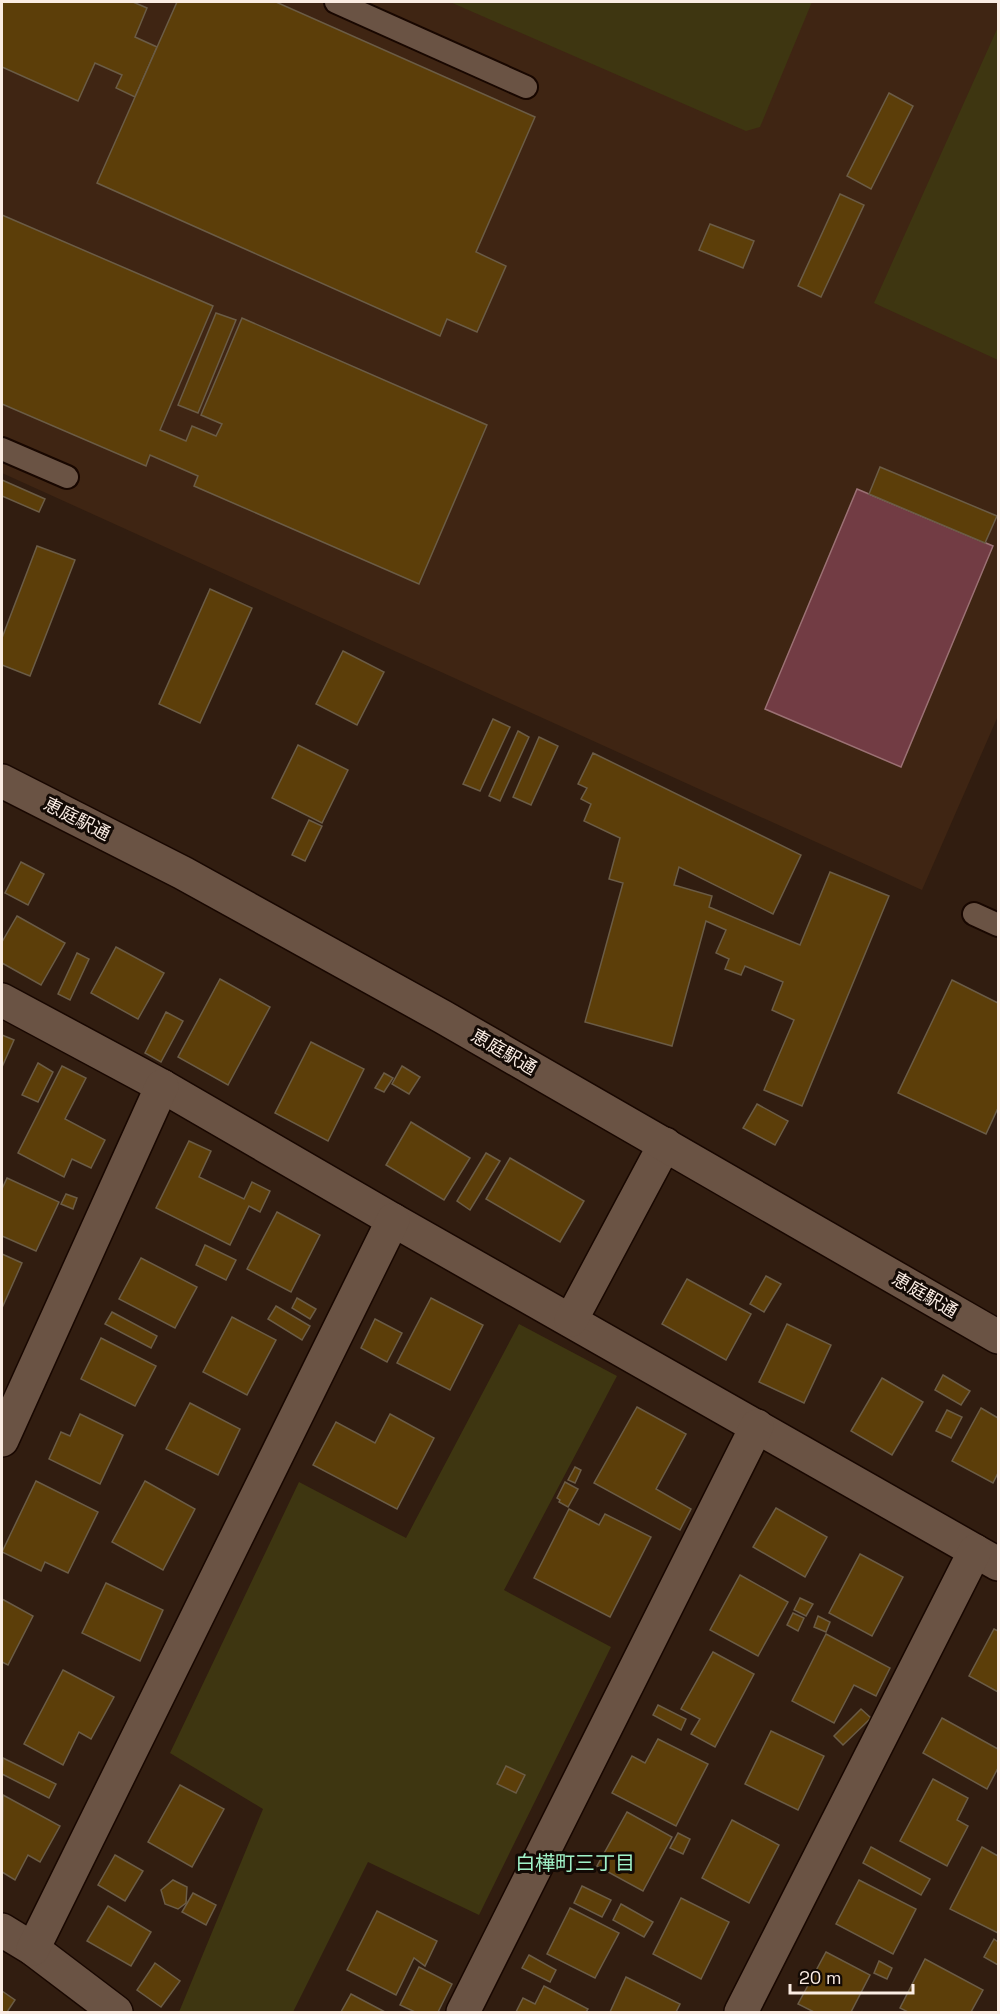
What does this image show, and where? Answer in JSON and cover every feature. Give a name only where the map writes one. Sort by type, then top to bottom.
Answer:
[{"type":"street","name":"恵庭駅通","points":[[2,784],[183,873],[665,1144],[999,1337]]},
{"type":"street","points":[[2,1000],[162,1086],[987,1558],[741,2013]]},
{"type":"street","points":[[2,1440],[162,1086]]},
{"type":"street","points":[[571,1320],[665,1144]]},
{"type":"street","points":[[33,1949],[393,1220]]},
{"type":"street","points":[[463,2013],[757,1426]]},
{"type":"street","points":[[2,1930],[33,1949],[116,2013]]},
{"type":"lane","points":[[336,2],[526,87]]},
{"type":"lane","points":[[2,449],[67,477]]},
{"type":"lane","points":[[974,914],[999,925]]},
{"type":"shaded area","points":[[2,2],[998,2],[998,716],[922,890],[2,473]]},
{"type":"shaded area","points":[[450,2],[812,2],[760,127],[746,131]]},
{"type":"shaded area","points":[[998,27],[998,360],[874,303]]},
{"type":"shaded area","points":[[857,489],[993,546],[901,767],[765,709]]},
{"type":"shaded area","points":[[519,1324],[617,1376],[504,1590],[611,1647],[479,1915],[368,1862],[293,2012],[179,2012],[263,1809],[170,1753],[299,1482],[406,1538]]},
{"type":"building","points":[[2,2],[133,2],[147,8],[135,37],[157,47],[135,97],[116,88],[122,75],[95,63],[78,101],[2,67]]},
{"type":"building","points":[[177,2],[276,2],[535,117],[476,252],[506,266],[477,332],[447,319],[440,336],[97,183]]},
{"type":"building","points":[[889,93],[913,106],[871,189],[847,176]]},
{"type":"building","points":[[840,194],[864,205],[821,297],[798,286]]},
{"type":"building","points":[[2,215],[213,306],[160,430],[186,441],[192,426],[216,436],[222,424],[201,415],[242,318],[487,425],[419,584],[194,486],[198,476],[150,455],[146,466],[2,404]]},
{"type":"building","points":[[710,224],[754,241],[743,268],[699,250]]},
{"type":"building","points":[[216,313],[236,320],[198,413],[178,405]]},
{"type":"building","points":[[880,467],[997,516],[985,543],[869,494]]},
{"type":"building","points":[[2,480],[45,499],[39,512],[2,496]]},
{"type":"building","points":[[37,546],[75,560],[30,676],[2,665],[2,638]]},
{"type":"building","points":[[210,589],[252,608],[200,723],[159,704]]},
{"type":"building","points":[[343,651],[384,672],[357,725],[316,704]]},
{"type":"building","points":[[493,719],[510,727],[480,791],[463,784]]},
{"type":"building","points":[[518,731],[529,737],[500,801],[489,796]]},
{"type":"building","points":[[539,737],[558,746],[531,805],[513,797]]},
{"type":"building","points":[[298,745],[348,770],[322,823],[272,798]]},
{"type":"building","points":[[593,753],[801,855],[773,914],[679,867],[674,885],[712,896],[709,907],[800,945],[830,872],[889,896],[802,1106],[764,1090],[794,1020],[772,1010],[783,982],[745,966],[741,975],[725,969],[729,959],[716,953],[726,930],[706,921],[672,1046],[585,1022],[623,883],[609,879],[620,838],[584,821],[591,804],[581,799],[587,788],[578,784]]},
{"type":"building","points":[[309,820],[322,826],[305,861],[292,855]]},
{"type":"building","points":[[21,862],[44,874],[28,905],[5,893]]},
{"type":"building","points":[[17,916],[65,943],[41,985],[2,963],[2,942]]},
{"type":"building","points":[[116,947],[164,973],[138,1019],[91,993]]},
{"type":"building","points":[[77,953],[89,959],[70,1000],[58,994]]},
{"type":"building","points":[[220,979],[270,1007],[228,1085],[178,1057]]},
{"type":"building","points":[[952,980],[998,1003],[998,1108],[986,1134],[898,1093]]},
{"type":"building","points":[[166,1012],[183,1021],[161,1062],[145,1053]]},
{"type":"building","points":[[2,1035],[14,1040],[2,1067]]},
{"type":"building","points":[[311,1042],[364,1069],[328,1141],[275,1113]]},
{"type":"building","points":[[38,1063],[53,1072],[38,1102],[22,1095]]},
{"type":"building","points":[[62,1066],[86,1078],[65,1119],[105,1140],[91,1168],[72,1159],[64,1177],[18,1153]]},
{"type":"building","points":[[402,1066],[420,1077],[409,1094],[392,1084]]},
{"type":"building","points":[[384,1073],[393,1078],[384,1092],[375,1088]]},
{"type":"building","points":[[757,1104],[788,1121],[775,1145],[743,1128]]},
{"type":"building","points":[[411,1122],[470,1158],[444,1200],[386,1165]]},
{"type":"building","points":[[189,1141],[211,1151],[199,1177],[244,1199],[252,1182],[270,1191],[260,1212],[249,1206],[230,1245],[156,1208]]},
{"type":"building","points":[[486,1153],[500,1161],[470,1210],[457,1201]]},
{"type":"building","points":[[510,1158],[584,1201],[560,1242],[486,1199]]},
{"type":"building","points":[[7,1178],[59,1202],[36,1251],[2,1236],[2,1189]]},
{"type":"building","points":[[66,1194],[77,1198],[73,1209],[61,1204]]},
{"type":"building","points":[[277,1212],[320,1235],[291,1292],[247,1269]]},
{"type":"building","points":[[205,1245],[236,1260],[226,1280],[196,1265]]},
{"type":"building","points":[[2,1254],[22,1263],[2,1308]]},
{"type":"building","points":[[141,1258],[197,1287],[175,1328],[119,1299]]},
{"type":"building","points":[[766,1276],[781,1284],[764,1312],[750,1304]]},
{"type":"building","points":[[687,1279],[751,1314],[726,1360],[662,1324]]},
{"type":"building","points":[[297,1298],[316,1309],[310,1319],[292,1308]]},
{"type":"building","points":[[431,1298],[483,1325],[450,1390],[397,1363]]},
{"type":"building","points":[[276,1306],[310,1326],[302,1340],[268,1319]]},
{"type":"building","points":[[112,1312],[157,1336],[151,1348],[105,1324]]},
{"type":"building","points":[[232,1317],[276,1340],[247,1395],[203,1372]]},
{"type":"building","points":[[375,1319],[402,1333],[387,1362],[361,1348]]},
{"type":"building","points":[[787,1324],[831,1345],[804,1403],[759,1382]]},
{"type":"building","points":[[101,1338],[156,1366],[135,1406],[81,1379]]},
{"type":"building","points":[[943,1375],[970,1391],[961,1405],[935,1390]]},
{"type":"building","points":[[882,1378],[923,1402],[892,1455],[851,1431]]},
{"type":"building","points":[[190,1403],[240,1429],[218,1475],[166,1449]]},
{"type":"building","points":[[637,1407],[686,1434],[656,1489],[691,1509],[680,1530],[594,1483]]},
{"type":"building","points":[[981,1408],[998,1418],[998,1473],[993,1483],[952,1461]]},
{"type":"building","points":[[947,1410],[962,1417],[951,1438],[936,1431]]},
{"type":"building","points":[[80,1414],[123,1435],[100,1484],[49,1459],[61,1432],[70,1436]]},
{"type":"building","points":[[390,1414],[434,1438],[397,1509],[313,1465],[336,1422],[375,1443]]},
{"type":"building","points":[[575,1467],[581,1470],[575,1483],[568,1480]]},
{"type":"building","points":[[36,1481],[98,1512],[68,1573],[45,1562],[41,1571],[2,1552]]},
{"type":"building","points":[[145,1481],[195,1509],[163,1570],[112,1542]]},
{"type":"building","points":[[565,1482],[578,1489],[568,1507],[559,1502],[557,1498]]},
{"type":"building","points":[[776,1508],[827,1537],[805,1577],[753,1547]]},
{"type":"building","points":[[569,1509],[599,1525],[605,1514],[651,1537],[610,1617],[534,1578]]},
{"type":"building","points":[[860,1554],[903,1577],[872,1636],[829,1613]]},
{"type":"building","points":[[740,1575],[788,1602],[758,1656],[710,1630]]},
{"type":"building","points":[[106,1583],[163,1610],[140,1661],[82,1633]]},
{"type":"building","points":[[800,1598],[813,1604],[806,1616],[794,1610]]},
{"type":"building","points":[[2,1599],[33,1616],[8,1665],[2,1662]]},
{"type":"building","points":[[793,1613],[804,1618],[798,1631],[787,1625]]},
{"type":"building","points":[[818,1616],[830,1622],[826,1632],[814,1627]]},
{"type":"building","points":[[994,1629],[998,1631],[998,1692],[969,1676]]},
{"type":"building","points":[[826,1634],[890,1668],[876,1696],[854,1685],[834,1723],[792,1701]]},
{"type":"building","points":[[713,1652],[754,1674],[715,1747],[691,1734],[700,1719],[681,1709]]},
{"type":"building","points":[[63,1670],[114,1697],[91,1739],[79,1732],[63,1765],[24,1744]]},
{"type":"building","points":[[658,1705],[686,1719],[681,1730],[653,1715]]},
{"type":"building","points":[[861,1709],[871,1718],[843,1745],[834,1736]]},
{"type":"building","points":[[942,1718],[998,1749],[998,1768],[987,1789],[923,1753]]},
{"type":"building","points":[[771,1731],[824,1756],[798,1810],[745,1784]]},
{"type":"building","points":[[658,1739],[708,1764],[676,1826],[612,1793],[632,1756],[645,1763]]},
{"type":"building","points":[[3,1758],[56,1784],[49,1798],[2,1774]]},
{"type":"building","points":[[506,1766],[525,1775],[516,1793],[497,1784]]},
{"type":"building","points":[[933,1779],[968,1798],[957,1820],[968,1826],[947,1866],[900,1841]]},
{"type":"building","points":[[180,1785],[224,1809],[192,1867],[148,1842]]},
{"type":"building","points":[[3,1795],[60,1826],[40,1862],[28,1855],[15,1880],[2,1872]]},
{"type":"building","points":[[627,1812],[672,1837],[643,1891],[597,1866]]},
{"type":"building","points":[[732,1820],[779,1845],[749,1903],[702,1878]]},
{"type":"building","points":[[678,1833],[690,1839],[683,1854],[670,1848]]},
{"type":"building","points":[[871,1847],[930,1879],[921,1895],[863,1863]]},
{"type":"building","points":[[982,1847],[998,1856],[998,1933],[950,1909]]},
{"type":"building","points":[[115,1855],[143,1871],[125,1901],[98,1885]]},
{"type":"building","points":[[173,1880],[187,1887],[186,1903],[178,1909],[165,1904],[161,1890]]},
{"type":"building","points":[[859,1880],[916,1909],[893,1954],[836,1924]]},
{"type":"building","points":[[582,1886],[611,1900],[602,1917],[574,1903]]},
{"type":"building","points":[[193,1893],[216,1905],[206,1925],[182,1912]]},
{"type":"building","points":[[681,1898],[729,1922],[701,1979],[653,1954]]},
{"type":"building","points":[[621,1904],[653,1922],[644,1937],[613,1920]]},
{"type":"building","points":[[108,1906],[151,1932],[131,1966],[87,1941]]},
{"type":"building","points":[[570,1908],[619,1933],[595,1978],[547,1954]]},
{"type":"building","points":[[377,1911],[437,1941],[425,1966],[414,1958],[396,1995],[347,1970]]},
{"type":"building","points":[[994,1939],[998,1942],[998,1965],[984,1957]]},
{"type":"building","points":[[826,1952],[870,1975],[851,2012],[814,2012],[798,2004]]},
{"type":"building","points":[[529,1955],[556,1970],[550,1982],[522,1968]]},
{"type":"building","points":[[925,1959],[983,1990],[971,2012],[908,2012],[900,2008]]},
{"type":"building","points":[[879,1961],[892,1968],[887,1979],[874,1973]]},
{"type":"building","points":[[155,1963],[180,1981],[161,2007],[137,1990]]},
{"type":"building","points":[[419,1967],[452,1984],[438,2012],[415,2012],[400,2005]]},
{"type":"building","points":[[626,1977],[680,2004],[676,2012],[610,2012]]},
{"type":"building","points":[[544,1986],[588,2009],[586,2012],[516,2012],[523,1998],[535,2004]]},
{"type":"building","points":[[2,1991],[15,2000],[7,2012],[2,2012]]},
{"type":"building","points":[[351,1994],[385,2012],[341,2012]]},
{"type":"district","name":"白樺町三丁目","points":[[575,1863]]}]
